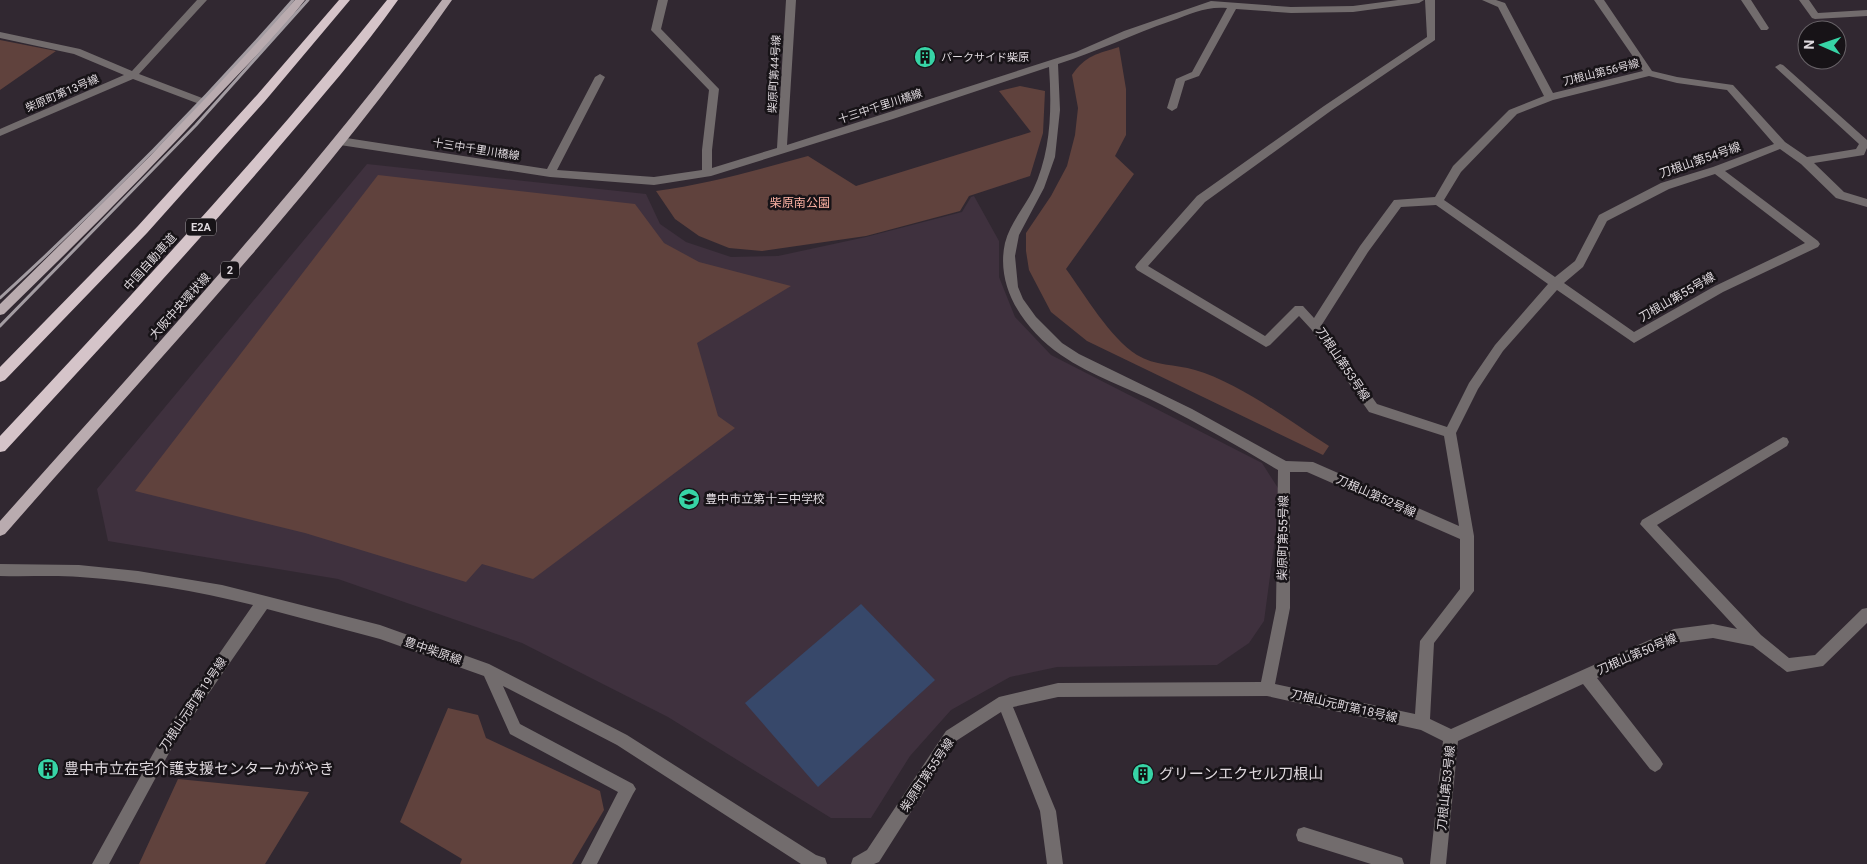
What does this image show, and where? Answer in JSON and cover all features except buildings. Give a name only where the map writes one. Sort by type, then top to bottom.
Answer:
[{"type":"highway","points":[[0,376],[142,230],[261,98],[345,0]]},
{"type":"highway","name":"中国自動車道","points":[[0,446],[187,243],[290,126],[393,0]]},
{"type":"main road","points":[[0,310],[116,198],[300,0]]},
{"type":"main road","name":"大阪中央環状線","points":[[0,530],[228,272],[340,140],[447,0]]},
{"type":"street","points":[[134,76],[202,0]]},
{"type":"street","points":[[663,0],[656,30],[714,89],[707,150],[707,173]]},
{"type":"street","name":"柴原町第44号線","points":[[782,149],[791,0]]},
{"type":"street","name":"十三中千里川橋線","points":[[340,140],[550,172],[654,181],[707,173],[889,117],[1054,62],[1211,2],[1233,6],[1250,3],[1291,10],[1353,9],[1393,2],[1419,0]]},
{"type":"street","points":[[1315,326],[1299,309],[1266,342],[1141,267],[1202,200],[1328,108],[1432,38],[1430,0]]},
{"type":"street","points":[[1438,201],[1457,169],[1513,112],[1550,97],[1502,5],[1487,0]]},
{"type":"street","points":[[1600,0],[1648,73]]},
{"type":"street","points":[[1746,0],[1764,28]]},
{"type":"street","points":[[1804,0],[1815,16],[1867,14]]},
{"type":"street","points":[[1172,108],[1181,79],[1196,74],[1233,6]]},
{"type":"street","points":[[0,34],[77,51],[134,76],[206,103]]},
{"type":"street","points":[[1054,62],[1056,100],[1053,149],[1039,188],[1011,241],[1008,266],[1017,300],[1040,328],[1063,350],[1095,369],[1152,394],[1244,442],[1284,467]]},
{"type":"street","points":[[1780,67],[1864,143],[1860,152],[1805,161]]},
{"type":"street","name":"刀根山第56号線","points":[[1550,97],[1648,73],[1677,80],[1730,87],[1781,146]]},
{"type":"street","name":"柴原町第13号線","points":[[0,133],[134,76]]},
{"type":"street","points":[[550,172],[600,77]]},
{"type":"street","points":[[1781,146],[1805,161],[1840,195],[1867,203]]},
{"type":"street","name":"刀根山第54号線","points":[[1450,434],[1478,378],[1499,348],[1555,284],[1578,264],[1603,218],[1665,186],[1717,170],[1781,146]]},
{"type":"street","name":"刀根山第55号線","points":[[1438,201],[1634,338],[1719,289],[1814,244],[1717,170]]},
{"type":"street","name":"刀根山第53号線","points":[[1438,201],[1398,203],[1364,249],[1315,326],[1373,408],[1450,434]]},
{"type":"street","points":[[1422,724],[1427,642],[1467,590],[1467,536],[1450,434]]},
{"type":"street","points":[[1756,640],[1647,524],[1783,442]]},
{"type":"street","name":"刀根山第52号線","points":[[1284,467],[1308,466],[1467,536]]},
{"type":"street","name":"柴原町第55号線","points":[[859,864],[873,856],[951,736],[1004,702],[1058,690],[1267,689],[1283,608],[1284,467]]},
{"type":"street","name":"豊中柴原線","points":[[0,570],[80,571],[222,591],[380,632],[489,671],[622,740],[812,862],[819,864]]},
{"type":"street","name":"刀根山元町第19号線","points":[[100,864],[170,737],[264,601]]},
{"type":"street","name":"刀根山第50号線","points":[[1451,737],[1674,636],[1712,631],[1756,640],[1787,665],[1818,661],[1867,614]]},
{"type":"street","points":[[489,671],[515,729],[628,789],[589,864]]},
{"type":"street","points":[[1586,676],[1655,764]]},
{"type":"street","name":"刀根山元町第18号線","points":[[1267,689],[1422,724]]},
{"type":"street","points":[[1004,702],[1048,811],[1055,864]]},
{"type":"street","name":"刀根山第53号線","points":[[1422,724],[1451,737],[1438,864]]},
{"type":"street","points":[[1304,835],[1396,864]]},
{"type":"shaded area","name":"豊中市立第十三中学校","points":[[367,164],[646,194],[660,224],[686,242],[731,257],[778,256],[866,237],[962,212],[971,197],[974,196],[999,241],[999,277],[1015,317],[1051,355],[1262,463],[1278,488],[1279,509],[1264,621],[1249,643],[1217,665],[1057,667],[1010,677],[951,710],[910,756],[871,818],[831,818],[668,717],[522,643],[338,579],[108,541],[97,489]]},
{"type":"green space","points":[[0,40],[56,51],[0,90]]},
{"type":"green space","points":[[1119,47],[1126,89],[1126,135],[1115,156],[1134,174],[1066,269],[1117,338],[1137,355],[1158,363],[1195,370],[1247,393],[1329,446],[1323,455],[1087,341],[1051,312],[1029,270],[1026,233],[1051,196],[1067,166],[1075,135],[1078,108],[1072,75],[1087,59]]},
{"type":"green space","name":"柴原南公園","points":[[1020,86],[1045,91],[1043,133],[1030,176],[969,196],[960,211],[866,236],[762,251],[729,248],[699,236],[675,219],[656,191],[713,181],[808,156],[856,186],[1031,132],[999,91]]},
{"type":"green space","points":[[378,175],[635,204],[664,243],[699,262],[791,286],[697,343],[718,416],[735,428],[533,579],[482,564],[466,582],[305,533],[135,491]]},
{"type":"green space","points":[[448,708],[478,715],[486,738],[600,791],[604,810],[572,864],[460,864],[462,859],[400,822]]},
{"type":"green space","points":[[178,779],[309,792],[265,864],[139,864]]},
{"type":"water","points":[[861,604],[935,680],[818,787],[745,703]]},
{"type":"railway","points":[[0,298],[151,153],[223,78],[293,0]]},
{"type":"railway","points":[[0,326],[196,125],[308,0]]},
{"type":"place","name":"パークサイド柴原","points":[[925,57]]},
{"type":"place","name":"豊中市立第十三中学校","points":[[689,499]]},
{"type":"place","name":"豊中市立在宅介護支援センターかがやき","points":[[48,769]]},
{"type":"place","name":"グリーンエクセル刀根山","points":[[1143,774]]}]
